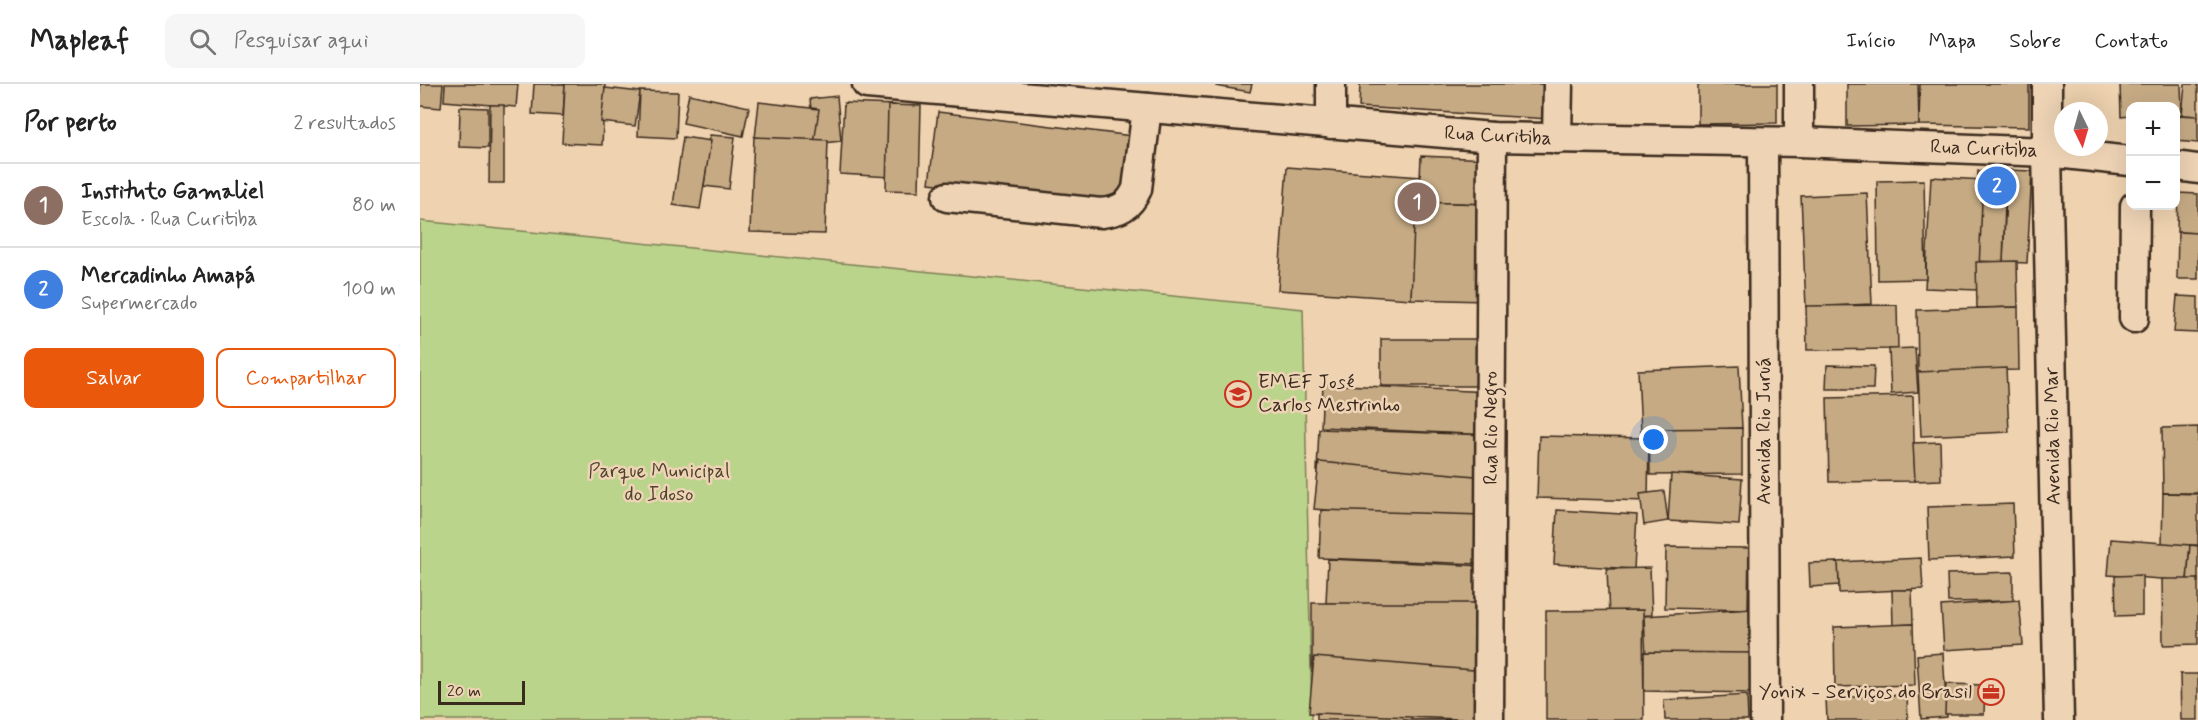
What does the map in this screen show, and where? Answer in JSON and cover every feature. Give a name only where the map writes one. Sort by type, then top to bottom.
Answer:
[{"type":"street","name":"Rua Curitiba","points":[[867,84],[1492,137],[1799,142],[2047,152],[2126,161]]},
{"type":"street","points":[[1331,84],[1331,124]]},
{"type":"street","points":[[1557,139],[1558,84]]},
{"type":"street","points":[[1799,84],[1799,142]]},
{"type":"street","name":"Avenida Rio Mar","points":[[2047,84],[2059,720]]},
{"type":"street","points":[[947,197],[1101,213],[1114,212],[1125,207],[1137,189],[1147,108]]},
{"type":"street","name":"Rua Rio Negro","points":[[1489,720],[1492,137]]},
{"type":"street","name":"Avenida Rio Juruá","points":[[1762,142],[1765,720]]},
{"type":"street","points":[[2180,167],[2198,169]]},
{"type":"street","points":[[2134,318],[2135,210]]},
{"type":"green space","name":"Parque Municipal do Idoso","points":[[420,221],[1303,309],[1312,720],[420,720]]},
{"type":"building","points":[[420,84],[443,84],[441,108],[420,106]]},
{"type":"building","points":[[445,84],[518,84],[516,107],[444,101]]},
{"type":"building","points":[[534,84],[565,84],[563,116],[532,114]]},
{"type":"building","points":[[565,84],[605,84],[602,145],[562,143]]},
{"type":"building","points":[[1216,84],[1252,84],[1250,92],[1216,86]]},
{"type":"building","points":[[1360,84],[1551,84],[1549,119],[1359,107]]},
{"type":"building","points":[[1698,84],[1777,84],[1777,123],[1698,124]]},
{"type":"building","points":[[1847,84],[1918,84],[1919,125],[1847,126]]},
{"type":"building","points":[[1920,84],[2029,84],[2029,127],[1919,125]]},
{"type":"building","points":[[2120,84],[2181,84],[2182,115],[2180,115],[2180,102],[2126,102],[2126,116],[2121,117]]},
{"type":"building","points":[[2185,84],[2198,84],[2198,116],[2182,115]]},
{"type":"building","points":[[605,88],[640,92],[635,126],[601,122]]},
{"type":"building","points":[[640,91],[678,92],[676,138],[638,136]]},
{"type":"building","points":[[689,94],[749,107],[743,136],[683,123]]},
{"type":"building","points":[[837,96],[841,141],[814,144],[810,99]]},
{"type":"building","points":[[759,102],[819,109],[814,144],[755,138]]},
{"type":"building","points":[[844,103],[895,105],[891,177],[840,174]]},
{"type":"building","points":[[490,105],[504,105],[504,183],[489,183]]},
{"type":"building","points":[[888,105],[921,106],[919,191],[886,190]]},
{"type":"building","points":[[460,107],[488,108],[488,148],[459,147]]},
{"type":"building","points":[[938,112],[1140,137],[1131,207],[929,183]]},
{"type":"building","points":[[2180,115],[2198,116],[2198,143],[2180,141]]},
{"type":"building","points":[[710,135],[735,137],[729,189],[704,186]]},
{"type":"building","points":[[683,137],[711,141],[700,209],[673,205]]},
{"type":"building","points":[[754,137],[828,140],[825,234],[750,232]]},
{"type":"building","points":[[1421,156],[1489,159],[1487,204],[1419,202]]},
{"type":"building","points":[[1287,167],[1420,177],[1411,299],[1278,290]]},
{"type":"building","points":[[2007,170],[2032,171],[2027,263],[2003,262]]},
{"type":"building","points":[[1978,171],[2006,173],[2003,262],[1974,261]]},
{"type":"building","points":[[1931,177],[1983,180],[1978,290],[1925,288]]},
{"type":"building","points":[[1924,180],[1926,279],[1878,280],[1877,181]]},
{"type":"building","points":[[1867,193],[1872,304],[1806,307],[1801,196]]},
{"type":"building","points":[[2180,193],[2198,194],[2198,233],[2177,232]]},
{"type":"building","points":[[1415,202],[1487,204],[1484,301],[1411,299]]},
{"type":"building","points":[[2178,232],[2198,233],[2198,279],[2177,279]]},
{"type":"building","points":[[2017,261],[2018,307],[1977,308],[1976,262]]},
{"type":"building","points":[[2177,296],[2198,297],[2198,333],[2174,332]]},
{"type":"building","points":[[1897,305],[1898,349],[1807,350],[1806,306]]},
{"type":"building","points":[[2018,307],[2019,370],[1918,372],[1917,310]]},
{"type":"building","points":[[1381,339],[1493,339],[1492,386],[1381,386]]},
{"type":"building","points":[[1915,348],[1918,392],[1891,394],[1889,349]]},
{"type":"building","points":[[1827,365],[1874,366],[1873,389],[1826,389]]},
{"type":"building","points":[[1739,366],[1742,428],[1641,433],[1638,370]]},
{"type":"building","points":[[2006,368],[2009,432],[1921,436],[1918,372]]},
{"type":"building","points":[[1323,384],[1490,392],[1488,435],[1321,427]]},
{"type":"building","points":[[1913,396],[1915,481],[1829,482],[1827,398]]},
{"type":"building","points":[[2198,427],[2198,493],[2163,493],[2162,428]]},
{"type":"building","points":[[1742,428],[1742,474],[1650,475],[1649,429]]},
{"type":"building","points":[[1319,429],[1488,435],[1486,477],[1317,471]]},
{"type":"building","points":[[1539,436],[1649,438],[1648,501],[1537,498]]},
{"type":"building","points":[[1940,442],[1941,480],[1915,481],[1913,443]]},
{"type":"building","points":[[1319,462],[1486,477],[1482,524],[1314,509]]},
{"type":"building","points":[[1671,474],[1742,479],[1739,525],[1668,521]]},
{"type":"building","points":[[1664,491],[1668,521],[1644,525],[1640,494]]},
{"type":"building","points":[[2163,493],[2198,494],[2198,545],[2162,545]]},
{"type":"building","points":[[2013,504],[2015,556],[1929,560],[1927,507]]},
{"type":"building","points":[[1321,510],[1482,515],[1480,564],[1319,558]]},
{"type":"building","points":[[1557,510],[1637,515],[1634,569],[1554,564]]},
{"type":"building","points":[[2111,539],[2190,545],[2187,581],[2108,575]]},
{"type":"building","points":[[2190,545],[2198,546],[2198,582],[2187,581]]},
{"type":"building","points":[[1666,547],[1749,548],[1748,610],[1665,608]]},
{"type":"building","points":[[1921,558],[1923,589],[1839,593],[1838,562]]},
{"type":"building","points":[[1328,559],[1487,566],[1485,610],[1326,603]]},
{"type":"building","points":[[1838,562],[1839,585],[1810,587],[1809,563]]},
{"type":"building","points":[[1650,568],[1652,615],[1609,617],[1607,569]]},
{"type":"building","points":[[2013,572],[2013,601],[1948,602],[1947,574]]},
{"type":"building","points":[[2142,575],[2142,615],[2116,616],[2115,576]]},
{"type":"building","points":[[2162,579],[2198,579],[2198,644],[2163,645]]},
{"type":"building","points":[[1892,590],[1912,590],[1913,624],[1893,625]]},
{"type":"building","points":[[2019,600],[2023,645],[1944,650],[1941,606]]},
{"type":"building","points":[[1312,603],[1486,603],[1486,671],[1312,672]]},
{"type":"building","points":[[1752,609],[1755,653],[1646,659],[1644,616]]},
{"type":"building","points":[[1643,610],[1644,720],[1546,720],[1546,611]]},
{"type":"building","points":[[1913,624],[1915,685],[1835,687],[1834,627]]},
{"type":"building","points":[[1644,652],[1755,653],[1755,693],[1644,691]]},
{"type":"building","points":[[1943,653],[1947,717],[1921,719],[1917,655]]},
{"type":"building","points":[[1314,657],[1486,671],[1482,720],[1401,720],[1309,713]]},
{"type":"building","points":[[2180,674],[2198,674],[2198,720],[2181,720]]},
{"type":"building","points":[[1946,684],[1985,685],[1984,714],[1945,714]]},
{"type":"building","points":[[1747,695],[1748,720],[1665,720],[1664,700]]},
{"type":"building","points":[[1907,695],[1908,720],[1827,720],[1826,698]]},
{"type":"building","points":[[1317,713],[1480,720],[1317,720]]},
{"type":"place","name":"Mercadinho Amapá","points":[[1997,186]]},
{"type":"place","name":"Instituto Gamaliel","points":[[1417,202]]},
{"type":"place","name":"EMEF José Carlos Mestrinho","points":[[1238,394]]},
{"type":"place","name":"Yonix - Serviços do Brasil","points":[[1991,692]]}]
